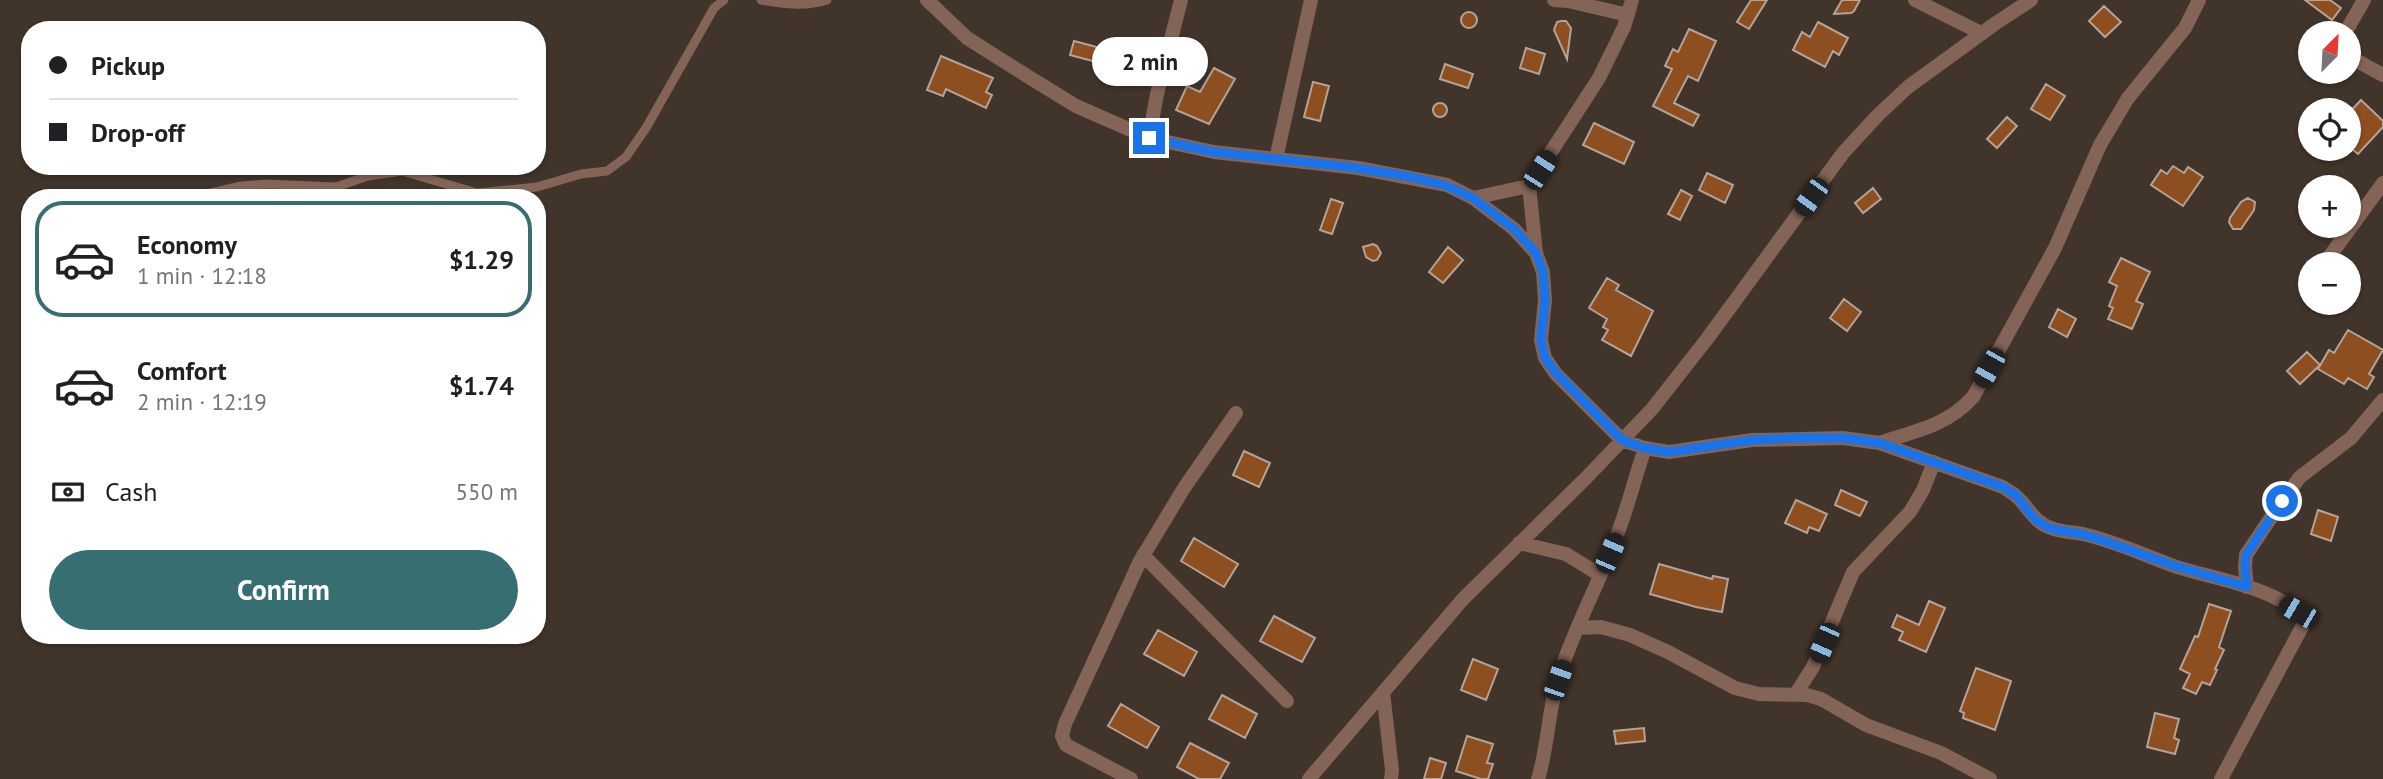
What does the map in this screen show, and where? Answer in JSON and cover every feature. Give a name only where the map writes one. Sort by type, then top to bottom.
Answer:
[{"type":"street","points":[[927,0],[967,38],[1031,79],[1076,106],[1149,138],[1214,152],[1411,177],[1447,186],[1473,198],[1514,229],[1536,253]]},
{"type":"street","points":[[1149,138],[1157,94],[1181,0]]},
{"type":"street","points":[[1276,159],[1311,0]]},
{"type":"street","points":[[1554,0],[1628,15]]},
{"type":"street","points":[[1632,0],[1615,48],[1599,78],[1529,186],[1536,253],[1543,272],[1545,300],[1541,340],[1545,358],[1563,381],[1622,440],[1644,448],[1669,452],[1752,440],[1796,438],[1843,438],[1880,443],[2003,487],[2017,496],[2040,523],[2052,529],[2094,537],[2172,565],[2247,587],[2298,612],[2303,618],[2303,625],[2221,779]]},
{"type":"street","points":[[1915,0],[1981,33]]},
{"type":"street","points":[[1308,779],[1463,599],[1652,409],[1707,339],[1843,153],[1878,115],[1908,87],[2031,0]]},
{"type":"street","points":[[1880,443],[1943,422],[1973,397],[2055,248],[2099,145],[2128,98],[2185,28],[2195,13],[2199,0]]},
{"type":"street","points":[[2352,21],[2364,0]]},
{"type":"street","points":[[2361,63],[2383,75]]},
{"type":"street","points":[[2334,252],[2383,183]]},
{"type":"street","points":[[1473,198],[1529,186]]},
{"type":"street","points":[[2247,587],[2246,555],[2282,501],[2300,477],[2351,438],[2383,400]]},
{"type":"street","points":[[1130,779],[1066,745],[1062,736],[1065,724],[1143,555],[1184,488],[1236,413]]},
{"type":"street","points":[[1538,779],[1545,757],[1549,717],[1558,680],[1618,533],[1644,448]]},
{"type":"street","points":[[1795,695],[1813,667],[1853,572],[1910,512],[1923,490],[1934,462]]},
{"type":"street","points":[[1519,543],[1566,554],[1600,575]]},
{"type":"street","points":[[1143,555],[1287,701]]},
{"type":"street","points":[[1578,628],[1601,627],[1630,635],[1735,688],[1759,694],[1821,699],[1866,725],[1941,753],[1990,779]]},
{"type":"street","points":[[1384,692],[1391,779]]},
{"type":"lane","points":[[517,189],[537,187],[581,174],[607,171],[626,157],[646,128],[714,8],[724,0]]},
{"type":"lane","points":[[761,0],[790,5],[827,0]]},
{"type":"lane","points":[[234,189],[254,185],[336,187],[362,175]]},
{"type":"lane","points":[[416,175],[463,189]]},
{"type":"building","points":[[1751,0],[1767,0],[1749,29],[1737,22]]},
{"type":"building","points":[[1842,0],[1860,0],[1851,13],[1834,14]]},
{"type":"building","points":[[2305,0],[2330,0],[2341,8],[2332,20]]},
{"type":"building","points":[[2104,6],[2121,22],[2105,37],[2089,21]]},
{"type":"building","points":[[1466,12],[1472,12],[1477,20],[1475,26],[1466,28],[1461,23],[1461,17]]},
{"type":"building","points":[[1566,21],[1571,28],[1567,59],[1554,30],[1557,22]]},
{"type":"building","points":[[1818,22],[1848,38],[1839,55],[1833,51],[1825,67],[1793,50],[1802,32],[1810,37]]},
{"type":"building","points":[[1689,29],[1716,41],[1698,81],[1688,76],[1674,103],[1699,115],[1693,126],[1653,106],[1672,69],[1665,66],[1673,49],[1678,52]]},
{"type":"building","points":[[1074,41],[1108,50],[1104,64],[1070,55]]},
{"type":"building","points":[[1526,48],[1545,54],[1539,74],[1520,68]]},
{"type":"building","points":[[941,56],[993,78],[986,92],[992,95],[986,108],[946,89],[943,96],[927,90]]},
{"type":"building","points":[[1445,64],[1473,74],[1468,88],[1440,79]]},
{"type":"building","points":[[1214,68],[1235,79],[1209,124],[1176,110],[1187,86],[1200,92]]},
{"type":"building","points":[[1313,82],[1329,86],[1320,121],[1304,117]]},
{"type":"building","points":[[2046,84],[2065,96],[2050,120],[2031,109]]},
{"type":"building","points":[[2361,100],[2383,121],[2383,127],[2361,151]]},
{"type":"building","points":[[1437,103],[1443,103],[1447,110],[1443,117],[1437,117],[1433,113],[1433,107]]},
{"type":"building","points":[[2007,117],[2017,126],[1997,148],[1987,139]]},
{"type":"building","points":[[1594,123],[1634,142],[1624,164],[1583,145]]},
{"type":"building","points":[[2173,166],[2184,173],[2188,167],[2203,177],[2183,206],[2151,185],[2161,170],[2167,174]]},
{"type":"building","points":[[1707,173],[1733,185],[1725,203],[1699,190]]},
{"type":"building","points":[[1873,188],[1881,199],[1863,213],[1855,203]]},
{"type":"building","points":[[1681,190],[1692,196],[1680,220],[1668,214]]},
{"type":"building","points":[[2248,198],[2255,202],[2254,210],[2241,229],[2233,229],[2230,218],[2241,202]]},
{"type":"building","points":[[1331,199],[1343,203],[1332,234],[1320,230]]},
{"type":"building","points":[[1373,244],[1381,253],[1377,260],[1373,261],[1366,257],[1363,247]]},
{"type":"building","points":[[1448,247],[1463,260],[1443,283],[1429,272]]},
{"type":"building","points":[[2121,258],[2150,272],[2136,301],[2143,304],[2132,329],[2108,319],[2113,308],[2109,306],[2117,286],[2109,282]]},
{"type":"building","points":[[1607,278],[1619,285],[1616,290],[1653,311],[1631,356],[1602,340],[1608,330],[1603,327],[1607,319],[1589,308]]},
{"type":"building","points":[[1844,299],[1861,312],[1847,331],[1830,318]]},
{"type":"building","points":[[2058,309],[2076,319],[2067,337],[2049,327]]},
{"type":"building","points":[[2348,330],[2383,350],[2369,374],[2374,377],[2367,389],[2348,378],[2344,384],[2318,369],[2329,350],[2334,353]]},
{"type":"building","points":[[2307,352],[2320,365],[2300,384],[2287,371]]},
{"type":"building","points":[[1244,451],[1270,463],[1259,487],[1233,475]]},
{"type":"building","points":[[1841,490],[1867,502],[1860,516],[1835,505]]},
{"type":"building","points":[[1796,500],[1827,514],[1819,531],[1809,527],[1807,533],[1785,523]]},
{"type":"building","points":[[2318,510],[2338,517],[2331,541],[2311,534]]},
{"type":"building","points":[[1194,538],[1238,564],[1224,587],[1181,561]]},
{"type":"building","points":[[1659,564],[1712,579],[1713,576],[1728,579],[1722,612],[1650,594]]},
{"type":"building","points":[[1929,601],[1945,608],[1926,652],[1899,640],[1903,632],[1892,627],[1897,615],[1919,625]]},
{"type":"building","points":[[2209,604],[2231,611],[2219,647],[2224,650],[2215,669],[2217,670],[2210,685],[2202,682],[2196,694],[2183,688],[2190,674],[2180,669],[2195,636],[2198,637]]},
{"type":"building","points":[[1274,616],[1315,638],[1302,662],[1260,641]]},
{"type":"building","points":[[1158,630],[1197,652],[1184,676],[1144,654]]},
{"type":"building","points":[[1473,659],[1498,669],[1486,700],[1461,690]]},
{"type":"building","points":[[1976,668],[2011,681],[1995,730],[1963,718],[1964,713],[1960,711]]},
{"type":"building","points":[[1222,695],[1257,714],[1245,738],[1209,719]]},
{"type":"building","points":[[1121,704],[1159,727],[1147,748],[1108,726]]},
{"type":"building","points":[[2155,713],[2179,719],[2174,738],[2179,740],[2175,754],[2147,747]]},
{"type":"building","points":[[1644,728],[1645,741],[1616,744],[1614,731]]},
{"type":"building","points":[[1467,736],[1493,744],[1487,763],[1493,764],[1488,779],[1456,771]]},
{"type":"building","points":[[1190,743],[1229,763],[1220,779],[1199,779],[1177,767]]},
{"type":"building","points":[[1430,758],[1446,763],[1441,779],[1424,779]]},
{"type":"route","points":[[1149,138],[1214,152],[1357,168],[1411,177],[1447,186],[1473,198],[1514,229],[1536,253],[1543,272],[1545,300],[1541,340],[1545,358],[1576,395],[1622,440],[1644,448],[1669,452],[1752,440],[1796,438],[1843,438],[1880,443],[2003,487],[2017,496],[2040,523],[2052,529],[2082,534],[2247,587],[2246,555],[2282,501]]}]
